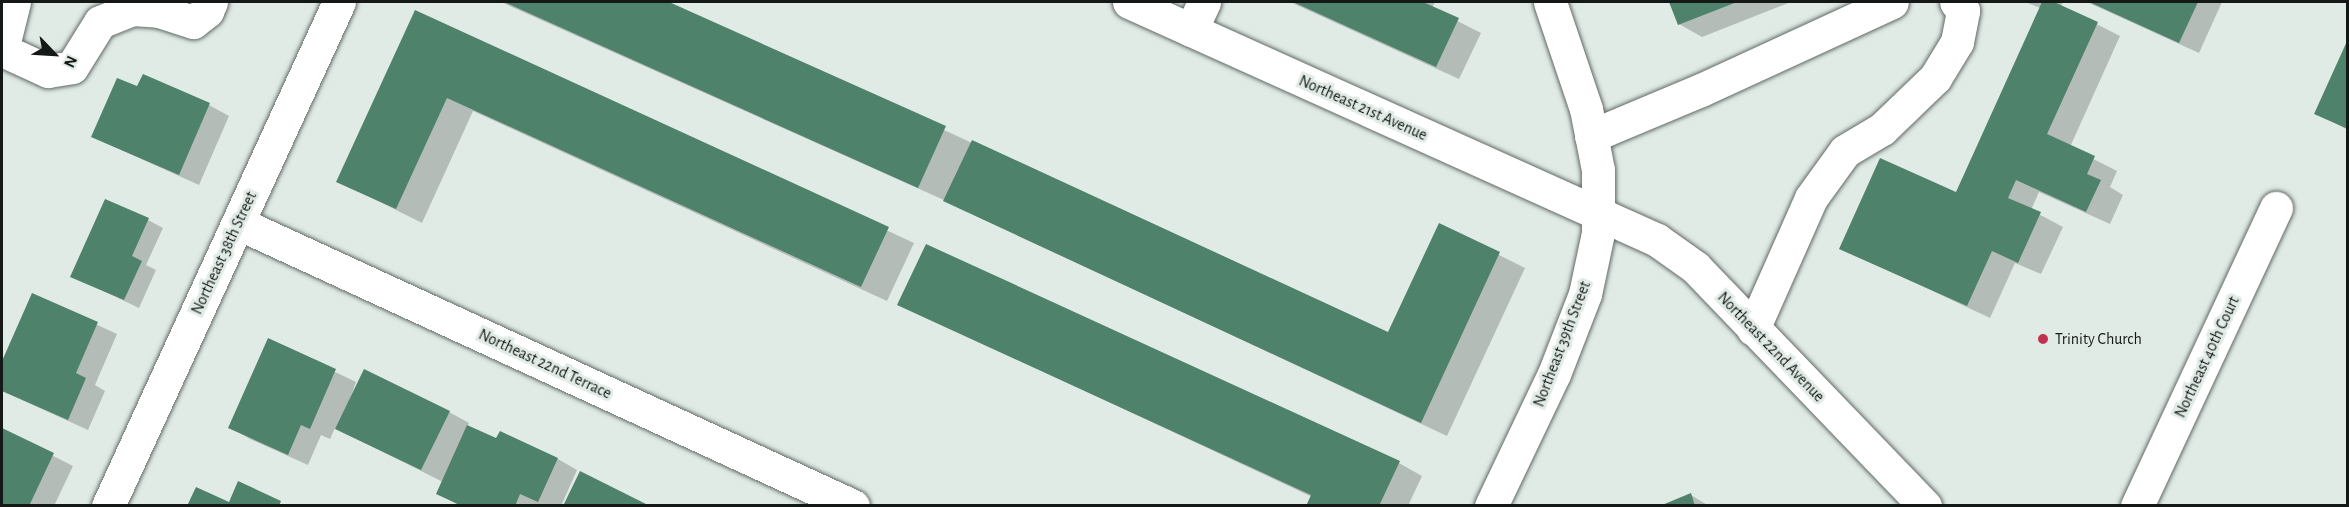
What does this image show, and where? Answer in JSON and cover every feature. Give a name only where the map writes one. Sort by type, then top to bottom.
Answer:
[{"type":"street","points":[[14,2],[2,50],[48,71],[72,67],[100,22],[132,9],[159,11],[193,22],[207,11],[212,2]]},
{"type":"street","name":"Northeast 38th Street","points":[[108,506],[339,2]]},
{"type":"street","name":"Northeast 21st Avenue","points":[[1129,2],[1197,16],[1598,214]]},
{"type":"street","name":"Northeast 39th Street","points":[[1491,506],[1554,374],[1585,294],[1598,233],[1598,171],[1586,109],[1550,2]]},
{"type":"street","points":[[1591,136],[1711,86],[1892,2]]},
{"type":"street","points":[[1753,329],[1810,198],[1845,151],[1882,129],[1927,86],[1957,42],[1963,11],[1956,2]]},
{"type":"street","name":"Northeast 40th Court","points":[[2138,506],[2276,208]]},
{"type":"street","name":"Northeast 22nd Avenue","points":[[1598,214],[1657,240],[1695,267],[1925,506]]},
{"type":"street","name":"Northeast 22nd Terrace","points":[[238,223],[853,506]]},
{"type":"building","points":[[504,2],[669,2],[946,126],[918,188]]},
{"type":"building","points":[[1293,2],[1423,2],[1459,18],[1436,67]]},
{"type":"building","points":[[1669,2],[1737,2],[1678,25]]},
{"type":"building","points":[[2042,2],[2054,2],[2098,22],[2047,134],[2095,156],[2087,174],[2101,180],[2086,212],[2016,180],[2008,198],[2041,212],[2018,263],[1992,251],[1967,306],[1839,249],[1880,158],[1956,192]]},
{"type":"building","points":[[2089,2],[2198,2],[2179,43]]},
{"type":"building","points":[[415,10],[889,227],[861,287],[447,98],[396,209],[336,182]]},
{"type":"building","points":[[2348,39],[2348,129],[2314,114]]},
{"type":"building","points":[[143,74],[210,103],[179,175],[91,137],[117,78],[137,86]]},
{"type":"building","points":[[972,140],[1388,332],[1439,223],[1500,252],[1421,423],[943,201]]},
{"type":"building","points":[[105,199],[149,218],[132,256],[142,261],[124,300],[70,277]]},
{"type":"building","points":[[926,244],[1400,461],[1379,506],[1306,506],[1311,495],[897,305]]},
{"type":"building","points":[[32,293],[98,322],[76,373],[86,378],[68,420],[2,391],[2,361]]},
{"type":"building","points":[[268,338],[336,369],[310,429],[301,425],[288,455],[228,428]]},
{"type":"building","points":[[364,369],[450,411],[421,470],[335,429]]},
{"type":"building","points":[[467,425],[496,438],[500,431],[558,458],[538,502],[520,494],[515,506],[462,506],[436,494]]},
{"type":"building","points":[[2,428],[54,453],[29,506],[2,506]]},
{"type":"building","points":[[580,471],[650,506],[563,506]]},
{"type":"building","points":[[238,481],[281,501],[279,506],[187,506],[196,487],[229,502]]},
{"type":"building","points":[[1691,493],[1695,506],[1662,506],[1662,505]]},
{"type":"place","name":"Trinity Church","points":[[2043,339]]}]
